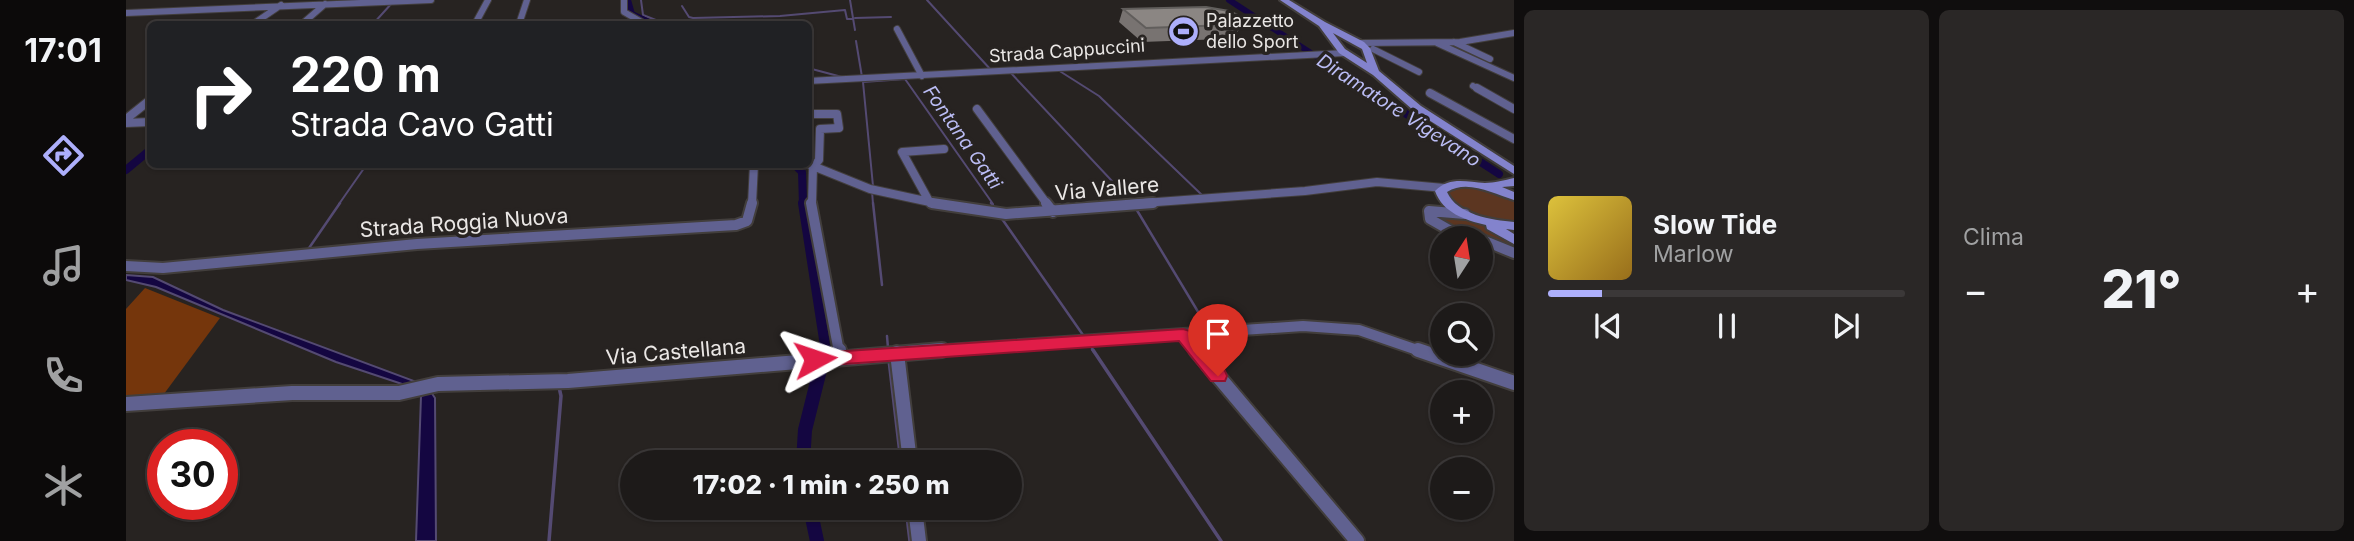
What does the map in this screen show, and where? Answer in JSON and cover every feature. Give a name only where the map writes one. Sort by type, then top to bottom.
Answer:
[{"type":"main road","points":[[1284,0],[1322,24],[1360,43],[1370,51],[1376,73]]},
{"type":"main road","points":[[1322,24],[1345,53],[1376,73],[1417,108],[1514,171]]},
{"type":"main road","points":[[1336,43],[1360,43]]},
{"type":"main road","points":[[1345,53],[1370,51]]},
{"type":"main road","points":[[1485,187],[1514,181]]},
{"type":"main road","points":[[1514,196],[1485,187],[1460,184],[1443,195],[1465,214],[1514,226]]},
{"type":"main road","points":[[1481,220],[1514,240]]},
{"type":"street","points":[[258,21],[291,0]]},
{"type":"street","points":[[126,13],[432,0]]},
{"type":"street","points":[[477,21],[488,0]]},
{"type":"street","points":[[520,21],[527,0]]},
{"type":"street","points":[[624,0],[624,12],[640,21]]},
{"type":"street","points":[[305,21],[325,4]]},
{"type":"street","points":[[897,29],[922,76]]},
{"type":"street","points":[[1360,43],[1380,45],[1492,39],[1514,33]]},
{"type":"street","points":[[1435,41],[1514,78]]},
{"type":"street","points":[[1451,41],[1510,68]]},
{"type":"street","points":[[1327,52],[1336,43]]},
{"type":"street","points":[[1370,51],[1380,45]]},
{"type":"street","points":[[1370,51],[1419,72]]},
{"type":"street","name":"Strada Cappuccini","points":[[812,81],[1345,53]]},
{"type":"street","points":[[1473,86],[1514,109]]},
{"type":"street","points":[[1430,93],[1514,139]]},
{"type":"street","points":[[126,121],[147,103]]},
{"type":"street","points":[[976,109],[1053,212]]},
{"type":"street","points":[[812,114],[836,114],[839,128],[820,129],[819,160],[812,164]]},
{"type":"street","points":[[126,121],[147,122]]},
{"type":"street","points":[[930,203],[902,152],[944,149]]},
{"type":"street","name":"Via Vallere","points":[[812,165],[870,189],[930,203],[1006,214],[1305,191],[1351,184],[1415,184],[1443,195]]},
{"type":"street","name":"Strada Roggia Nuova","points":[[126,266],[163,268],[442,242],[736,225],[750,218],[754,168]]},
{"type":"street","points":[[811,168],[810,196],[838,357]]},
{"type":"street","points":[[1442,226],[1430,219],[1429,211],[1443,195]]},
{"type":"street","points":[[1429,211],[1465,214]]},
{"type":"street","points":[[1493,245],[1514,253]]},
{"type":"street","name":"Via Castellana","points":[[126,404],[421,388],[438,384],[568,381],[838,357],[1303,326],[1359,330],[1514,383]]},
{"type":"street","points":[[1183,335],[1357,541]]},
{"type":"street","points":[[897,353],[909,450]]},
{"type":"street","points":[[916,520],[919,541]]},
{"type":"shaded area","points":[[1458,187],[1478,187],[1514,199],[1514,222],[1487,219],[1462,208],[1448,196],[1448,192]]},
{"type":"shaded area","points":[[1446,213],[1485,226],[1448,226],[1436,217]]},
{"type":"shaded area","points":[[1493,230],[1514,242],[1514,251],[1493,243]]},
{"type":"shaded area","points":[[126,275],[153,277],[223,310],[422,384],[411,387],[336,362],[156,287],[126,280]]},
{"type":"shaded area","points":[[145,288],[220,318],[161,398],[126,401],[126,309]]},
{"type":"shaded area","points":[[431,392],[435,398],[436,541],[416,541],[421,396]]},
{"type":"building","points":[[1206,7],[1229,11],[1242,17],[1242,20],[1228,25],[1146,28],[1123,9]]},
{"type":"waterway","points":[[628,0],[632,14],[647,21]]},
{"type":"waterway","name":"Fontana Gatti","points":[[641,0],[643,15],[658,21]]},
{"type":"waterway","points":[[850,0],[855,30]]},
{"type":"waterway","points":[[927,0],[991,70]]},
{"type":"waterway","name":"Diramatore Vigevano","points":[[1229,0],[1368,90]]},
{"type":"waterway","points":[[376,21],[392,3]]},
{"type":"waterway","points":[[682,6],[689,17],[693,18],[780,16],[845,10],[847,19],[852,19]]},
{"type":"waterway","points":[[855,18],[891,17]]},
{"type":"waterway","points":[[856,41],[862,77]]},
{"type":"waterway","name":"Fontana Gatti","points":[[812,69],[842,77]]},
{"type":"waterway","points":[[1058,70],[1099,96],[1203,196]]},
{"type":"waterway","points":[[1010,72],[1126,196]]},
{"type":"waterway","name":"Fontana Gatti","points":[[873,186],[863,82],[905,79],[993,204]]},
{"type":"waterway","name":"Diramatore Vigevano","points":[[1366,88],[1499,174]]},
{"type":"waterway","points":[[126,170],[147,152]]},
{"type":"waterway","points":[[339,204],[364,168]]},
{"type":"waterway","points":[[798,168],[802,172],[803,204]]},
{"type":"waterway","points":[[872,191],[873,204]]},
{"type":"waterway","points":[[307,251],[340,203]]},
{"type":"waterway","points":[[803,203],[826,352]]},
{"type":"waterway","points":[[873,203],[882,285]]},
{"type":"waterway","name":"Fontana Gatti","points":[[991,203],[995,208]]},
{"type":"waterway","points":[[1135,207],[1209,330]]},
{"type":"waterway","name":"Fontana Gatti","points":[[1000,216],[1083,335]]},
{"type":"waterway","points":[[887,336],[888,348]]},
{"type":"waterway","points":[[804,450],[805,430],[825,350]]},
{"type":"waterway","name":"Fontana Gatti","points":[[1093,350],[1221,541]]},
{"type":"waterway","points":[[889,360],[900,450]]},
{"type":"waterway","points":[[549,541],[561,396],[559,387]]},
{"type":"waterway","points":[[813,520],[817,541]]},
{"type":"waterway","points":[[907,520],[910,541]]},
{"type":"place","name":"Palazzetto dello Sport","points":[[1183,31]]},
{"type":"route","points":[[815,359],[1183,335],[1218,376]]}]
